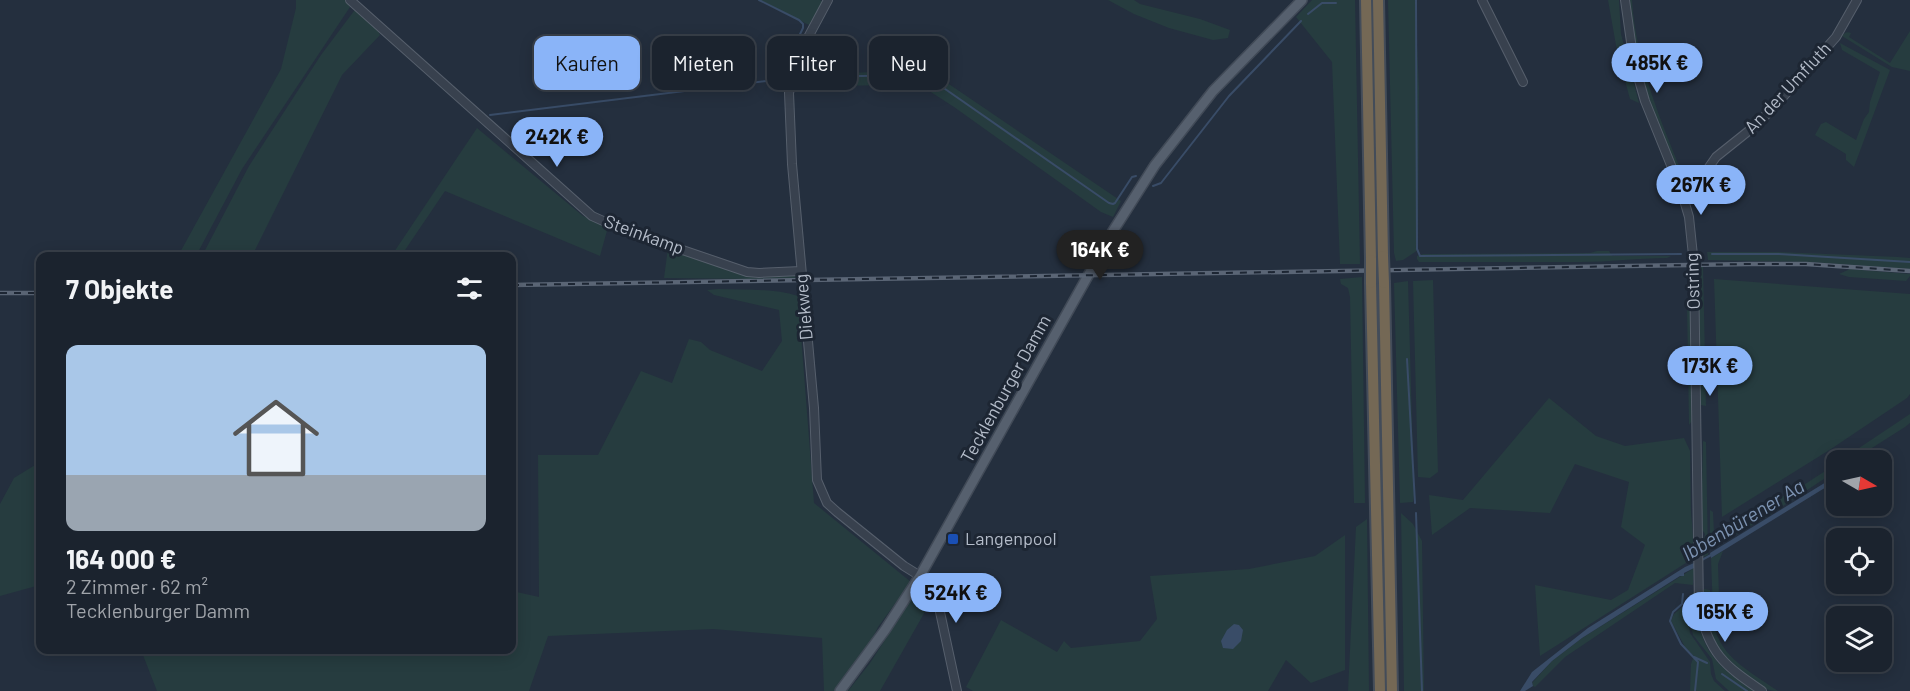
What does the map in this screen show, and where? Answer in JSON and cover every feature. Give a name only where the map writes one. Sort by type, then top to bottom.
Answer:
[{"type":"highway","points":[[1366,0],[1380,691]]},
{"type":"highway","points":[[1378,0],[1392,691]]},
{"type":"main road","name":"Tecklenburger Damm","points":[[840,691],[885,630],[920,576],[1113,231],[1155,165],[1213,91],[1302,0]]},
{"type":"street","name":"Diekweg","points":[[828,0],[798,56],[789,93],[792,164],[814,408],[817,480],[827,503],[904,566],[920,576]]},
{"type":"street","points":[[1482,0],[1523,82]]},
{"type":"street","name":"Ostring","points":[[1624,0],[1634,63],[1645,101],[1681,190],[1689,217],[1694,265],[1699,607],[1711,645],[1724,663],[1762,691]]},
{"type":"street","name":"An der Umfluth","points":[[1681,190],[1700,180],[1716,157],[1756,125],[1775,106],[1836,37],[1857,0]]},
{"type":"street","name":"Steinkamp","points":[[355,2],[592,216],[621,229],[747,272],[801,271]]},
{"type":"street","points":[[920,576],[930,585],[937,598],[957,691]]},
{"type":"green space","points":[[296,0],[346,0],[350,7],[242,169],[198,252],[180,252],[281,69]]},
{"type":"green space","points":[[760,0],[820,0],[823,2],[809,25]]},
{"type":"green space","points":[[1108,0],[1134,0],[1140,4],[1200,19],[1230,30],[1228,38],[1213,40],[1169,28],[1134,14]]},
{"type":"green space","points":[[1312,0],[1355,0],[1360,264],[1340,264],[1332,62],[1296,17]]},
{"type":"green space","points":[[1388,0],[1415,0],[1419,88],[1418,250],[1403,260],[1396,261],[1394,253]]},
{"type":"green space","points":[[1608,0],[1619,0],[1621,34],[1639,103],[1630,99],[1617,51]]},
{"type":"green space","points":[[1628,0],[1632,0],[1634,23],[1651,92],[1685,180],[1679,176],[1642,79]]},
{"type":"green space","points":[[358,10],[376,27],[380,35],[342,75],[254,252],[204,252],[249,166],[321,55],[354,11]]},
{"type":"green space","points":[[1910,31],[1910,71],[1892,67],[1842,36],[1848,32],[1851,33],[1849,37],[1890,63]]},
{"type":"green space","points":[[1840,43],[1890,70],[1854,167],[1846,160],[1846,154],[1815,135],[1821,124],[1826,122],[1856,140],[1869,112],[1880,72],[1842,50]]},
{"type":"green space","points":[[869,72],[869,85],[857,86],[857,73]]},
{"type":"green space","points":[[948,83],[1121,201],[1113,217],[1101,212],[928,90],[948,90]]},
{"type":"green space","points":[[477,128],[583,216],[608,227],[600,256],[445,191],[404,252],[394,252]]},
{"type":"green space","points":[[668,248],[744,275],[758,278],[797,275],[797,278],[747,279],[664,278]]},
{"type":"green space","points":[[1609,251],[1612,256],[1671,256],[1580,262],[1419,262],[1417,259],[1417,256],[1423,254],[1590,253]]},
{"type":"green space","points":[[1707,252],[1779,252],[1910,258],[1910,269],[1811,262],[1708,260]]},
{"type":"green space","points":[[1698,266],[1703,266],[1706,406],[1701,405],[1700,397]]},
{"type":"green space","points":[[1850,269],[1910,274],[1910,276],[1906,281],[1849,277],[1839,274]]},
{"type":"green space","points":[[1362,277],[1365,503],[1354,503],[1350,297],[1348,288],[1341,284],[1340,279]]},
{"type":"green space","points":[[1714,279],[1910,294],[1910,394],[1907,398],[1722,517]]},
{"type":"green space","points":[[1433,280],[1438,472],[1430,478],[1418,477],[1413,281]]},
{"type":"green space","points":[[1408,281],[1414,494],[1413,502],[1400,503],[1394,283]]},
{"type":"green space","points":[[707,290],[768,291],[798,296],[814,503],[911,582],[878,627],[867,650],[834,691],[824,691],[822,638],[713,629],[548,636],[529,691],[157,691],[143,654],[516,654],[516,592],[539,597],[538,455],[598,455],[641,371],[672,383],[689,339],[701,342],[710,350],[762,371],[782,341],[779,310],[714,295]]},
{"type":"green space","points":[[1687,305],[1691,308],[1692,421],[1689,425]]},
{"type":"green space","points":[[1549,398],[1596,436],[1625,446],[1684,438],[1690,451],[1694,549],[1689,561],[1540,656],[1535,585],[1611,600],[1628,590],[1645,545],[1621,527],[1629,482],[1575,464],[1550,513],[1470,508],[1432,535],[1429,495],[1463,500]]},
{"type":"green space","points":[[1910,414],[1910,423],[1905,427],[1869,450],[1856,450]]},
{"type":"green space","points":[[1703,441],[1706,442],[1708,555],[1703,557],[1705,534],[1701,528]]},
{"type":"green space","points":[[36,464],[36,586],[0,596],[0,504],[14,478]]},
{"type":"green space","points":[[1826,470],[1826,478],[1771,514],[1721,543],[1710,535],[1710,510],[1713,512],[1714,532],[1718,536],[1755,510],[1799,488]]},
{"type":"green space","points":[[1401,513],[1413,524],[1422,541],[1424,691],[1404,691]]},
{"type":"green space","points":[[1367,519],[1369,691],[1348,691],[1356,527]]},
{"type":"green space","points":[[1345,535],[1345,670],[1311,683],[1286,660],[1268,691],[973,691],[966,687],[1001,620],[1057,652],[1064,641],[1071,648],[1140,641],[1157,619],[1150,576],[1249,569],[1315,556]]},
{"type":"green space","points":[[1723,551],[1718,564],[1720,628],[1723,637],[1721,638],[1713,614],[1711,558]]},
{"type":"green space","points":[[1694,568],[1693,585],[1675,583],[1565,657],[1535,687],[1533,686],[1532,683],[1552,661],[1582,638]]},
{"type":"green space","points":[[918,589],[931,601],[880,691],[848,691],[870,663]]},
{"type":"green space","points":[[1704,589],[1710,590],[1714,627],[1727,651],[1736,661],[1778,691],[1766,689],[1756,683],[1727,660],[1714,640],[1710,628]]},
{"type":"green space","points":[[1693,592],[1699,627],[1710,651],[1727,671],[1754,691],[1729,691],[1716,679],[1712,659],[1693,635],[1689,619]]},
{"type":"green space","points":[[1681,608],[1687,611],[1690,633],[1710,662],[1714,681],[1725,691],[1690,691],[1691,664],[1694,656],[1685,647],[1671,621],[1674,614]]},
{"type":"water","points":[[1826,482],[1826,487],[1711,558],[1710,553]]},
{"type":"water","points":[[1694,563],[1694,568],[1684,573],[1684,576],[1680,576],[1582,638],[1552,661],[1532,682],[1533,686],[1520,691],[1532,672],[1588,628]]},
{"type":"water","points":[[1234,624],[1239,625],[1243,630],[1241,641],[1233,649],[1223,648],[1221,641],[1227,630]]},
{"type":"waterway","points":[[759,0],[799,20],[803,24],[799,36]]},
{"type":"waterway","points":[[1416,0],[1417,249],[1420,256],[1681,254]]},
{"type":"waterway","points":[[1308,14],[1322,3],[1336,3]]},
{"type":"waterway","points":[[1153,186],[1161,183],[1229,96],[1301,21]]},
{"type":"waterway","points":[[857,76],[925,75],[1109,203],[1115,203],[1132,177],[1136,176]]},
{"type":"waterway","points":[[490,115],[767,81]]},
{"type":"waterway","points":[[1712,254],[1779,254],[1910,262]]},
{"type":"waterway","points":[[1407,359],[1415,503]]},
{"type":"waterway","points":[[1416,513],[1422,691]]},
{"type":"waterway","name":"Ibbenbürener Aa","points":[[1700,561],[1711,555]]},
{"type":"waterway","points":[[1683,594],[1682,604],[1673,612],[1670,621],[1681,644],[1698,662],[1695,691]]},
{"type":"waterway","points":[[1694,657],[1707,663]]},
{"type":"waterway","points":[[1722,674],[1747,691]]},
{"type":"railway","points":[[516,285],[1749,264],[1806,264],[1910,271]]},
{"type":"railway","points":[[0,293],[36,293]]},
{"type":"place","name":"Langenpool","points":[[953,539]]}]
